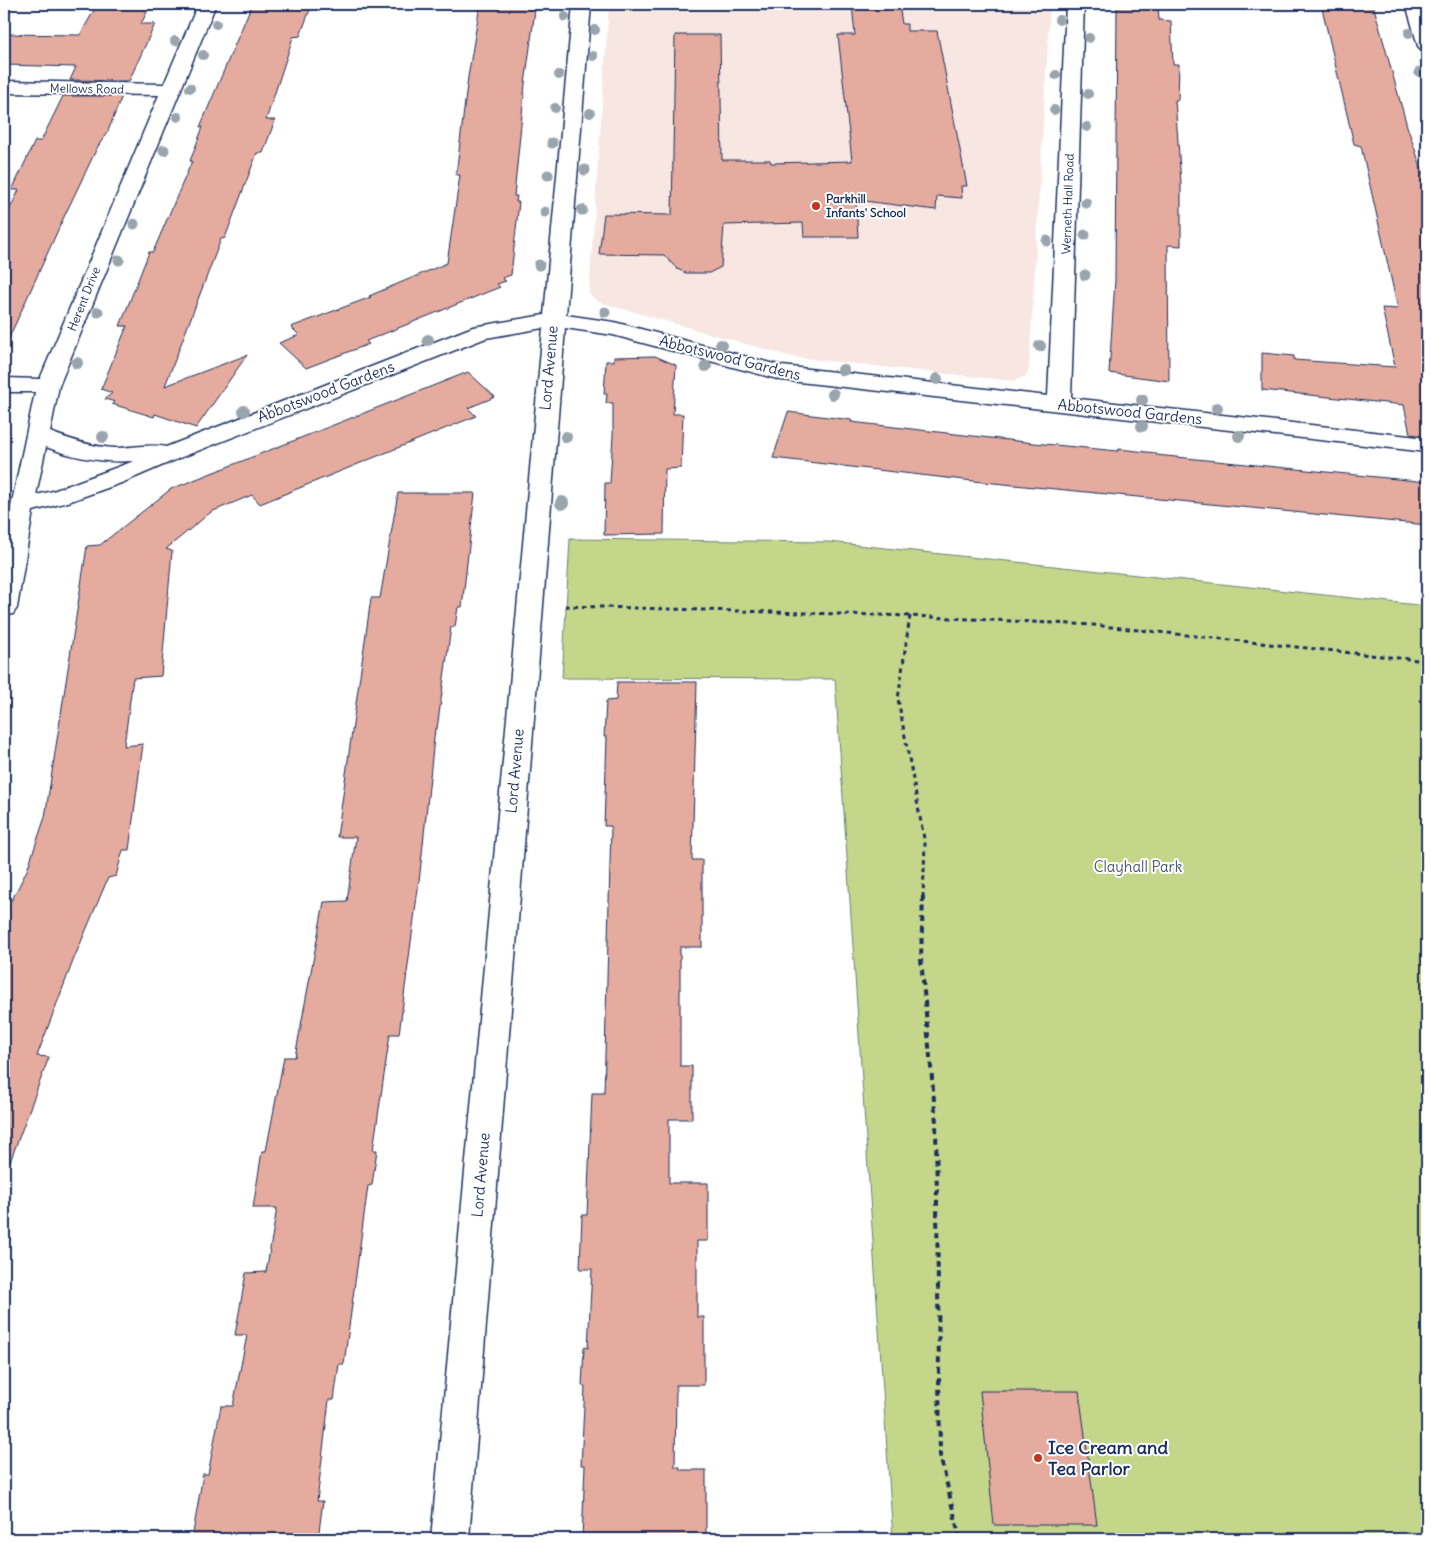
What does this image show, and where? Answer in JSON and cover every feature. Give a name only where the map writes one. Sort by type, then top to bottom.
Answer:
[{"type":"street","name":"Herent Drive","points":[[4,608],[22,506],[48,386],[207,4]]},
{"type":"street","name":"Lord Avenue","points":[[450,1539],[553,320],[582,4]]},
{"type":"street","name":"Werneth Hall Road","points":[[1060,404],[1075,4]]},
{"type":"street","points":[[1415,4],[1427,41]]},
{"type":"street","name":"Mellows Road","points":[[4,88],[170,90]]},
{"type":"street","name":"Abbotswood Gardens","points":[[22,506],[60,496],[116,477],[174,452],[481,332],[553,320],[614,329],[781,374],[1427,445]]},
{"type":"street","points":[[4,385],[48,386]]},
{"type":"street","name":"Abbotswood Gardens","points":[[38,436],[76,450],[115,454],[174,452]]},
{"type":"path","points":[[529,605],[910,616],[1093,625],[1427,661]]},
{"type":"path","points":[[910,616],[898,699],[925,844],[921,958],[936,1122],[940,1455],[960,1539]]},
{"type":"shaded area","name":"Parkhill Infants' School","points":[[609,4],[1050,4],[1029,369],[1026,376],[1014,381],[792,357],[599,302],[589,294]]},
{"type":"green space","name":"Clayhall Park","points":[[570,539],[829,542],[1427,606],[1427,1539],[893,1539],[835,679],[562,678]]},
{"type":"building","points":[[112,4],[151,4],[141,24],[155,24],[129,81],[70,80],[76,67],[4,65],[4,34],[80,35],[96,7],[110,7]]},
{"type":"building","points":[[252,4],[312,4],[300,36],[293,37],[266,120],[275,120],[263,153],[257,153],[225,238],[221,239],[165,386],[247,355],[196,428],[155,414],[154,417],[112,404],[115,402],[105,399],[112,393],[101,389],[127,326],[120,326],[149,252],[153,252],[192,161],[190,161],[203,127],[200,127]]},
{"type":"building","points":[[533,4],[533,10],[535,10],[525,84],[514,196],[517,196],[516,202],[519,202],[511,275],[502,278],[506,281],[497,284],[500,287],[366,341],[369,344],[306,368],[279,343],[299,335],[291,327],[371,297],[369,296],[447,263],[460,175],[456,175],[468,77],[480,5]]},
{"type":"building","points":[[852,4],[899,4],[902,24],[907,24],[907,31],[937,31],[967,186],[961,186],[962,198],[937,196],[936,210],[856,200],[858,237],[804,237],[803,223],[724,225],[721,267],[709,273],[686,273],[677,269],[664,255],[599,254],[604,214],[672,215],[675,35],[720,35],[722,160],[770,160],[771,163],[852,161],[838,35],[855,35]]},
{"type":"building","points":[[1117,4],[1158,4],[1159,20],[1171,21],[1173,64],[1179,64],[1178,100],[1175,100],[1181,183],[1181,246],[1168,245],[1169,381],[1109,373],[1115,280]]},
{"type":"building","points":[[1321,4],[1373,4],[1407,126],[1427,185],[1427,436],[1410,434],[1404,405],[1262,390],[1262,353],[1294,356],[1294,360],[1395,367],[1382,308],[1398,309],[1361,146],[1354,144]]},
{"type":"building","points":[[63,96],[122,96],[108,131],[97,148],[63,219],[4,349],[4,221],[19,190],[12,190],[35,141],[41,141]]},
{"type":"building","points":[[655,356],[676,365],[673,414],[683,414],[681,468],[665,469],[664,534],[604,535],[605,483],[610,483],[613,435],[613,403],[606,403],[607,394],[604,394],[606,361],[614,361],[614,357]]},
{"type":"building","points":[[468,372],[495,397],[468,408],[476,416],[260,504],[252,495],[211,512],[166,549],[172,551],[161,676],[133,678],[124,746],[143,744],[129,850],[123,850],[116,876],[108,878],[73,961],[37,1056],[49,1057],[7,1170],[4,1169],[4,899],[12,900],[27,870],[45,817],[87,546],[100,545],[171,489]]},
{"type":"building","points":[[788,412],[852,420],[851,422],[1034,443],[1118,451],[1119,449],[1156,453],[1156,455],[1427,482],[1427,525],[973,481],[773,458]]},
{"type":"building","points":[[398,493],[475,493],[462,607],[458,607],[455,627],[451,627],[437,729],[435,729],[420,873],[399,1034],[390,1034],[373,1150],[377,1150],[372,1185],[368,1186],[344,1364],[339,1364],[334,1400],[329,1400],[317,1501],[323,1501],[318,1539],[192,1539],[203,1474],[208,1474],[221,1406],[233,1406],[247,1335],[235,1335],[246,1273],[266,1272],[277,1208],[253,1208],[262,1151],[266,1151],[284,1057],[295,1057],[324,902],[347,901],[356,837],[337,837],[371,598],[380,598]]},
{"type":"building","points":[[617,682],[697,682],[692,860],[702,860],[702,947],[680,947],[680,1066],[692,1066],[692,1119],[669,1119],[669,1183],[708,1183],[708,1241],[697,1241],[697,1317],[704,1317],[704,1385],[676,1385],[675,1467],[680,1467],[680,1470],[706,1470],[706,1539],[582,1539],[585,1465],[581,1465],[585,1386],[582,1386],[584,1347],[588,1348],[592,1269],[580,1269],[582,1215],[587,1215],[592,1093],[604,1093],[611,826],[604,826],[607,737],[604,737],[606,701],[616,700]]},
{"type":"building","name":"Ice Cream and Tea Parlor","points":[[980,1391],[1079,1391],[1097,1525],[994,1525]]},
{"type":"place","name":"Parkhill Infants' School","points":[[816,206]]},
{"type":"place","name":"Ice Cream and Tea Parlor","points":[[1038,1458]]}]
